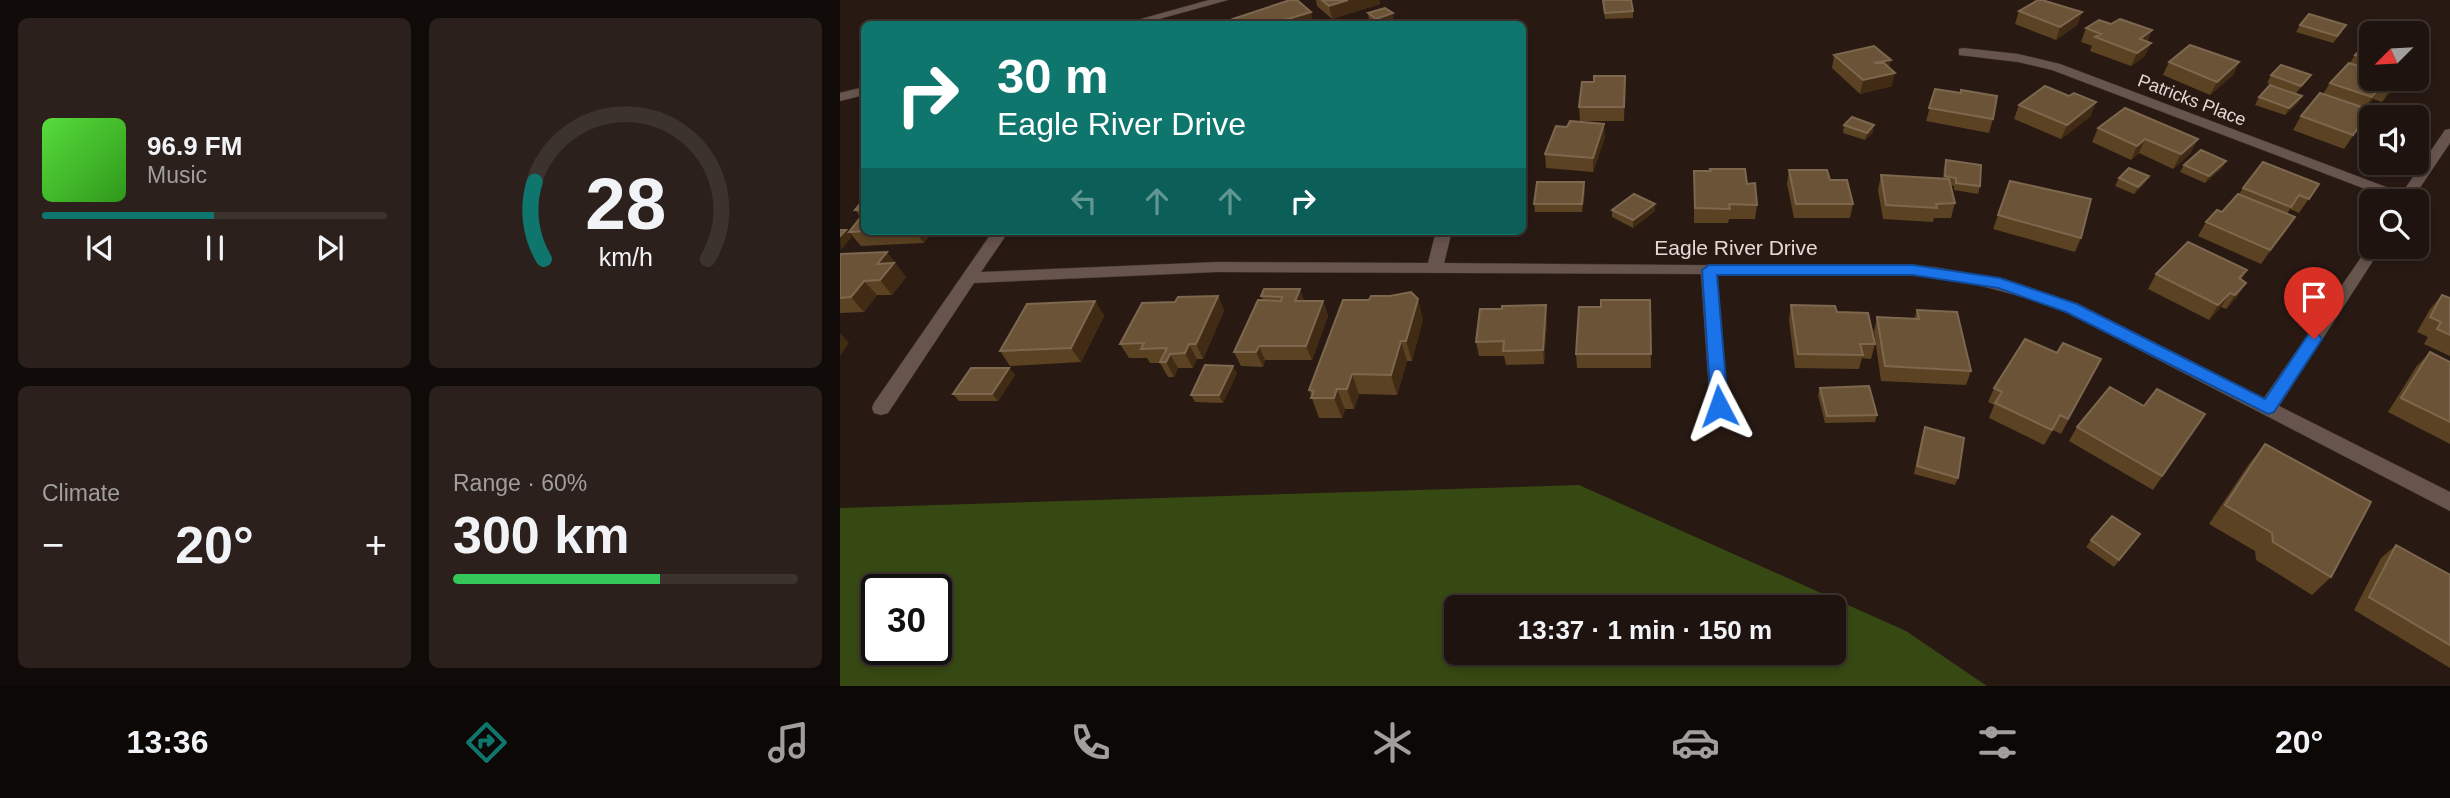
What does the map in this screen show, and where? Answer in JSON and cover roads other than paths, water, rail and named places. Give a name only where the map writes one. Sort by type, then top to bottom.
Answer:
[{"type":"street","points":[[1141,21],[1222,0]]},
{"type":"street","name":"Patricks Place","points":[[1963,52],[2018,58],[2056,67],[2375,189]]},
{"type":"street","points":[[840,97],[861,92]]},
{"type":"street","points":[[2412,189],[2450,133]]},
{"type":"street","points":[[881,408],[997,235]]},
{"type":"street","points":[[1435,268],[1443,235]]},
{"type":"street","points":[[2268,408],[2366,259]]},
{"type":"street","name":"Eagle River Drive","points":[[969,278],[1206,268],[1913,270],[1955,274],[2000,283],[2083,313],[2450,502]]},
{"type":"street","points":[[1709,270],[1719,406]]}]
